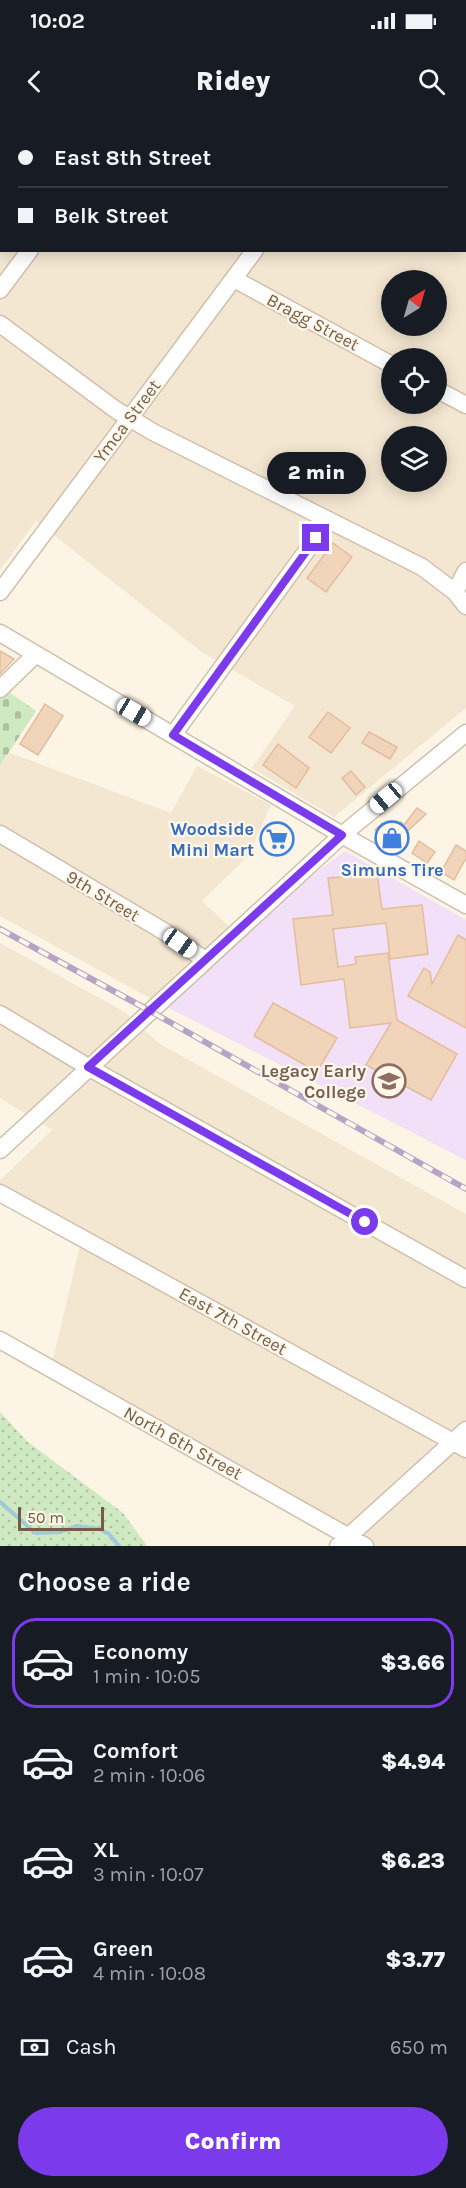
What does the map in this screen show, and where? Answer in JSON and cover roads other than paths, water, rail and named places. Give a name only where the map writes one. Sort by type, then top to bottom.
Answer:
[{"type":"street","points":[[0,290],[28,252]]},
{"type":"street","name":"Ymca Street","points":[[0,592],[254,252]]},
{"type":"street","name":"Bragg Street","points":[[234,279],[381,358]]},
{"type":"street","points":[[0,324],[116,410],[163,437],[422,567],[455,592],[466,606]]},
{"type":"street","points":[[447,395],[466,405]]},
{"type":"street","points":[[173,735],[329,520]]},
{"type":"street","points":[[455,592],[466,571]]},
{"type":"street","points":[[0,633],[342,835],[466,905]]},
{"type":"street","points":[[0,689],[36,654]]},
{"type":"street","points":[[0,1150],[342,835],[466,733]]},
{"type":"street","name":"9th Street","points":[[0,834],[165,932],[205,960]]},
{"type":"street","points":[[0,1014],[88,1067],[466,1279]]},
{"type":"street","name":"East 7th Street","points":[[0,1192],[460,1445]]},
{"type":"street","name":"North 6th Street","points":[[0,1340],[343,1541],[365,1546]]},
{"type":"street","points":[[343,1541],[460,1445],[466,1430]]},
{"type":"waterway","points":[[0,1502],[36,1533],[60,1532],[77,1526],[100,1529],[109,1534],[119,1546]]},
{"type":"railway","points":[[0,929],[466,1189]]},
{"type":"place","name":"Simuns Tire","points":[[392,838]]},
{"type":"place","name":"Woodside Mini Mart","points":[[277,839]]},
{"type":"place","name":"Legacy Early College","points":[[389,1081]]}]
